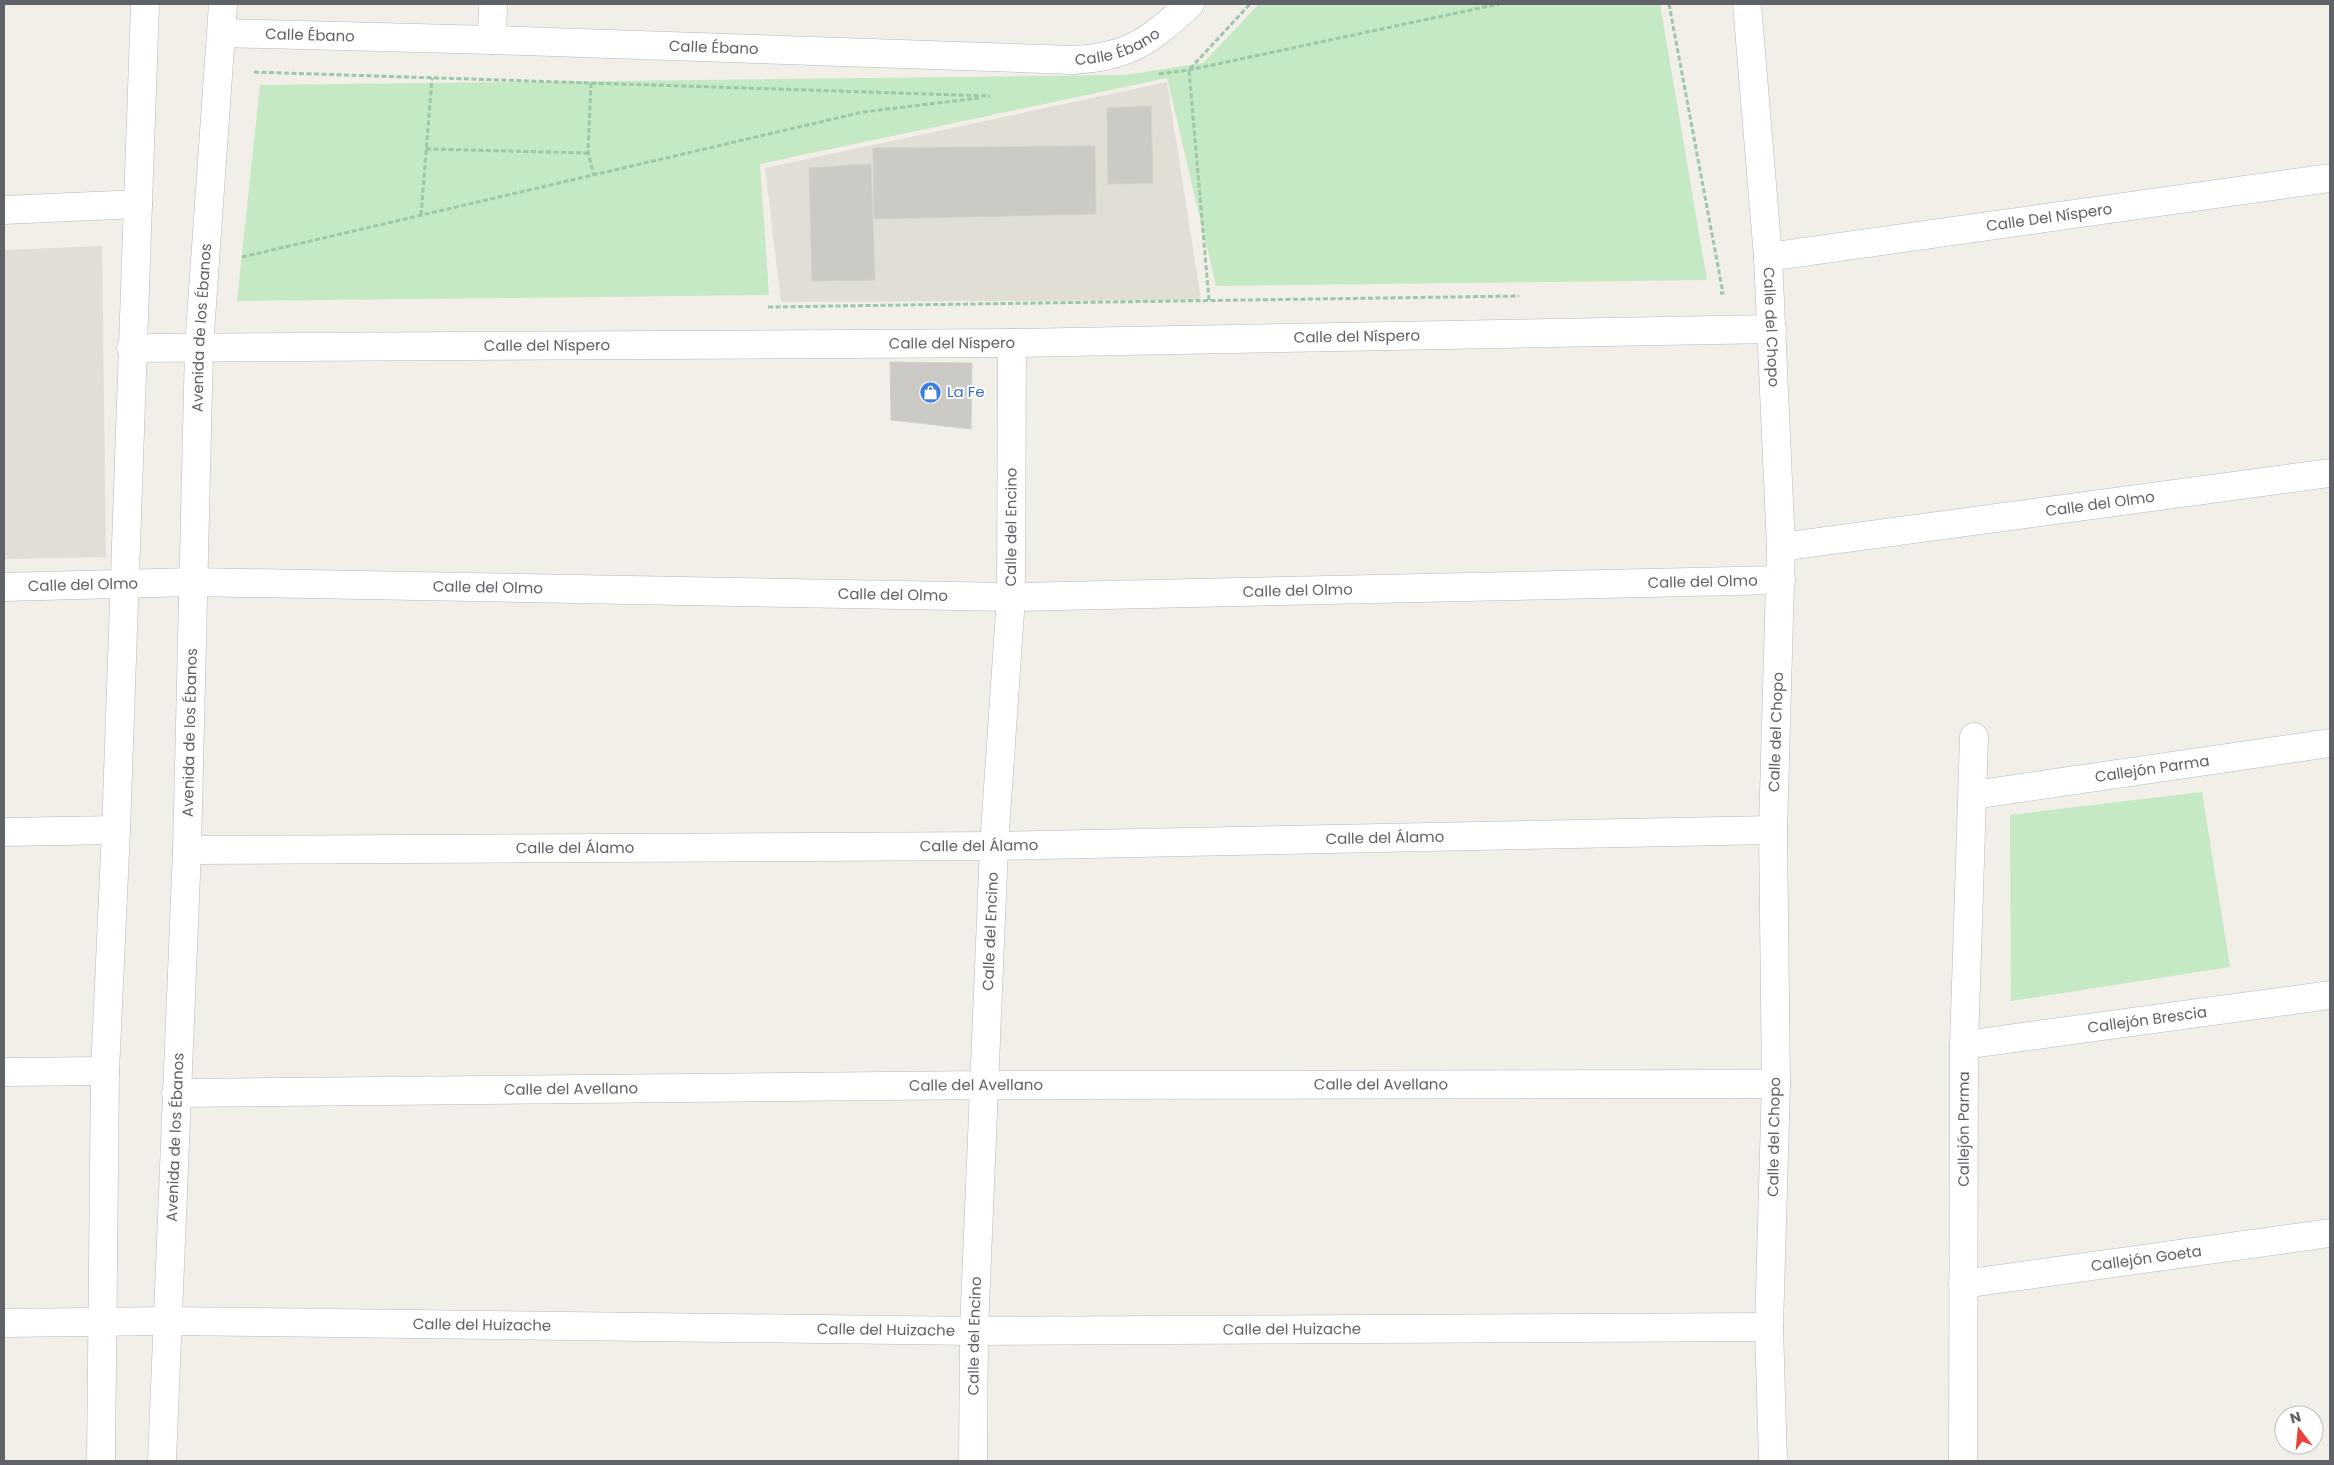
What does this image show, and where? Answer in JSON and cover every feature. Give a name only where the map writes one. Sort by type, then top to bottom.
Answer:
[{"type":"street","points":[[101,1461],[105,1071],[116,830],[144,4]]},
{"type":"street","name":"Avenida de los Ébanos","points":[[162,1461],[186,850],[199,347],[223,4]]},
{"type":"street","points":[[492,40],[493,4]]},
{"type":"street","name":"Calle Ébano","points":[[222,34],[492,40],[1082,59],[1120,53],[1142,43],[1190,4]]},
{"type":"street","name":"Calle del Chopo","points":[[1747,4],[1768,256],[1781,547],[1773,830],[1776,1084],[1770,1327],[1774,1461]]},
{"type":"street","name":"Calle Del Níspero","points":[[1768,256],[2330,178]]},
{"type":"street","points":[[4,210],[138,204]]},
{"type":"street","name":"Calle del Níspero","points":[[131,348],[1012,343],[1772,329]]},
{"type":"street","name":"Calle del Encino","points":[[973,1461],[974,1331],[994,846],[1012,597],[1012,343]]},
{"type":"street","name":"Calle del Olmo","points":[[1781,547],[2330,473]]},
{"type":"street","name":"Calle del Olmo","points":[[4,587],[123,582],[192,582],[1012,597],[1781,580]]},
{"type":"street","name":"Callejón Parma","points":[[1963,1461],[1964,1045],[1974,795],[1974,737]]},
{"type":"street","name":"Callejón Parma","points":[[1974,795],[2330,743]]},
{"type":"street","points":[[4,832],[116,830]]},
{"type":"street","name":"Calle del Álamo","points":[[186,850],[994,846],[1773,830]]},
{"type":"street","name":"Callejón Brescia","points":[[1964,1045],[2330,995]]},
{"type":"street","points":[[4,1072],[105,1071]]},
{"type":"street","name":"Calle del Avellano","points":[[176,1093],[985,1085],[1776,1084]]},
{"type":"street","name":"Callejón Goeta","points":[[1963,1284],[2330,1232]]},
{"type":"street","name":"Calle del Huizache","points":[[4,1323],[167,1321],[974,1331],[1770,1327]]},
{"type":"path","points":[[1209,300],[1189,70],[1250,4]]},
{"type":"path","points":[[1152,75],[1189,70],[1498,4]]},
{"type":"path","points":[[1669,4],[1723,293],[1713,293]]},
{"type":"path","points":[[250,72],[990,96]]},
{"type":"path","points":[[421,215],[432,78]]},
{"type":"path","points":[[591,83],[588,153],[594,175]]},
{"type":"path","points":[[242,256],[863,112],[1000,95]]},
{"type":"path","points":[[426,149],[588,153]]},
{"type":"path","points":[[240,251],[240,261]]},
{"type":"path","points":[[763,307],[1525,296]]},
{"type":"shaded area","points":[[1167,82],[1201,300],[781,302],[765,168]]},
{"type":"shaded area","points":[[102,246],[106,557],[4,559],[4,250]]},
{"type":"green space","points":[[1259,4],[1660,4],[1707,280],[1216,286],[1167,78],[760,164],[769,295],[237,301],[260,85],[1125,75],[1203,63]]},
{"type":"green space","points":[[2202,792],[2230,967],[2011,1001],[2010,815]]},
{"type":"building","points":[[1151,106],[1153,183],[1108,184],[1107,108]]},
{"type":"building","points":[[1095,146],[1096,214],[874,219],[873,148]]},
{"type":"building","points":[[871,164],[875,280],[812,281],[809,168]]},
{"type":"building","name":"La Fe","points":[[890,362],[972,363],[971,429],[891,420]]},
{"type":"place","name":"La Fe","points":[[931,392]]}]
